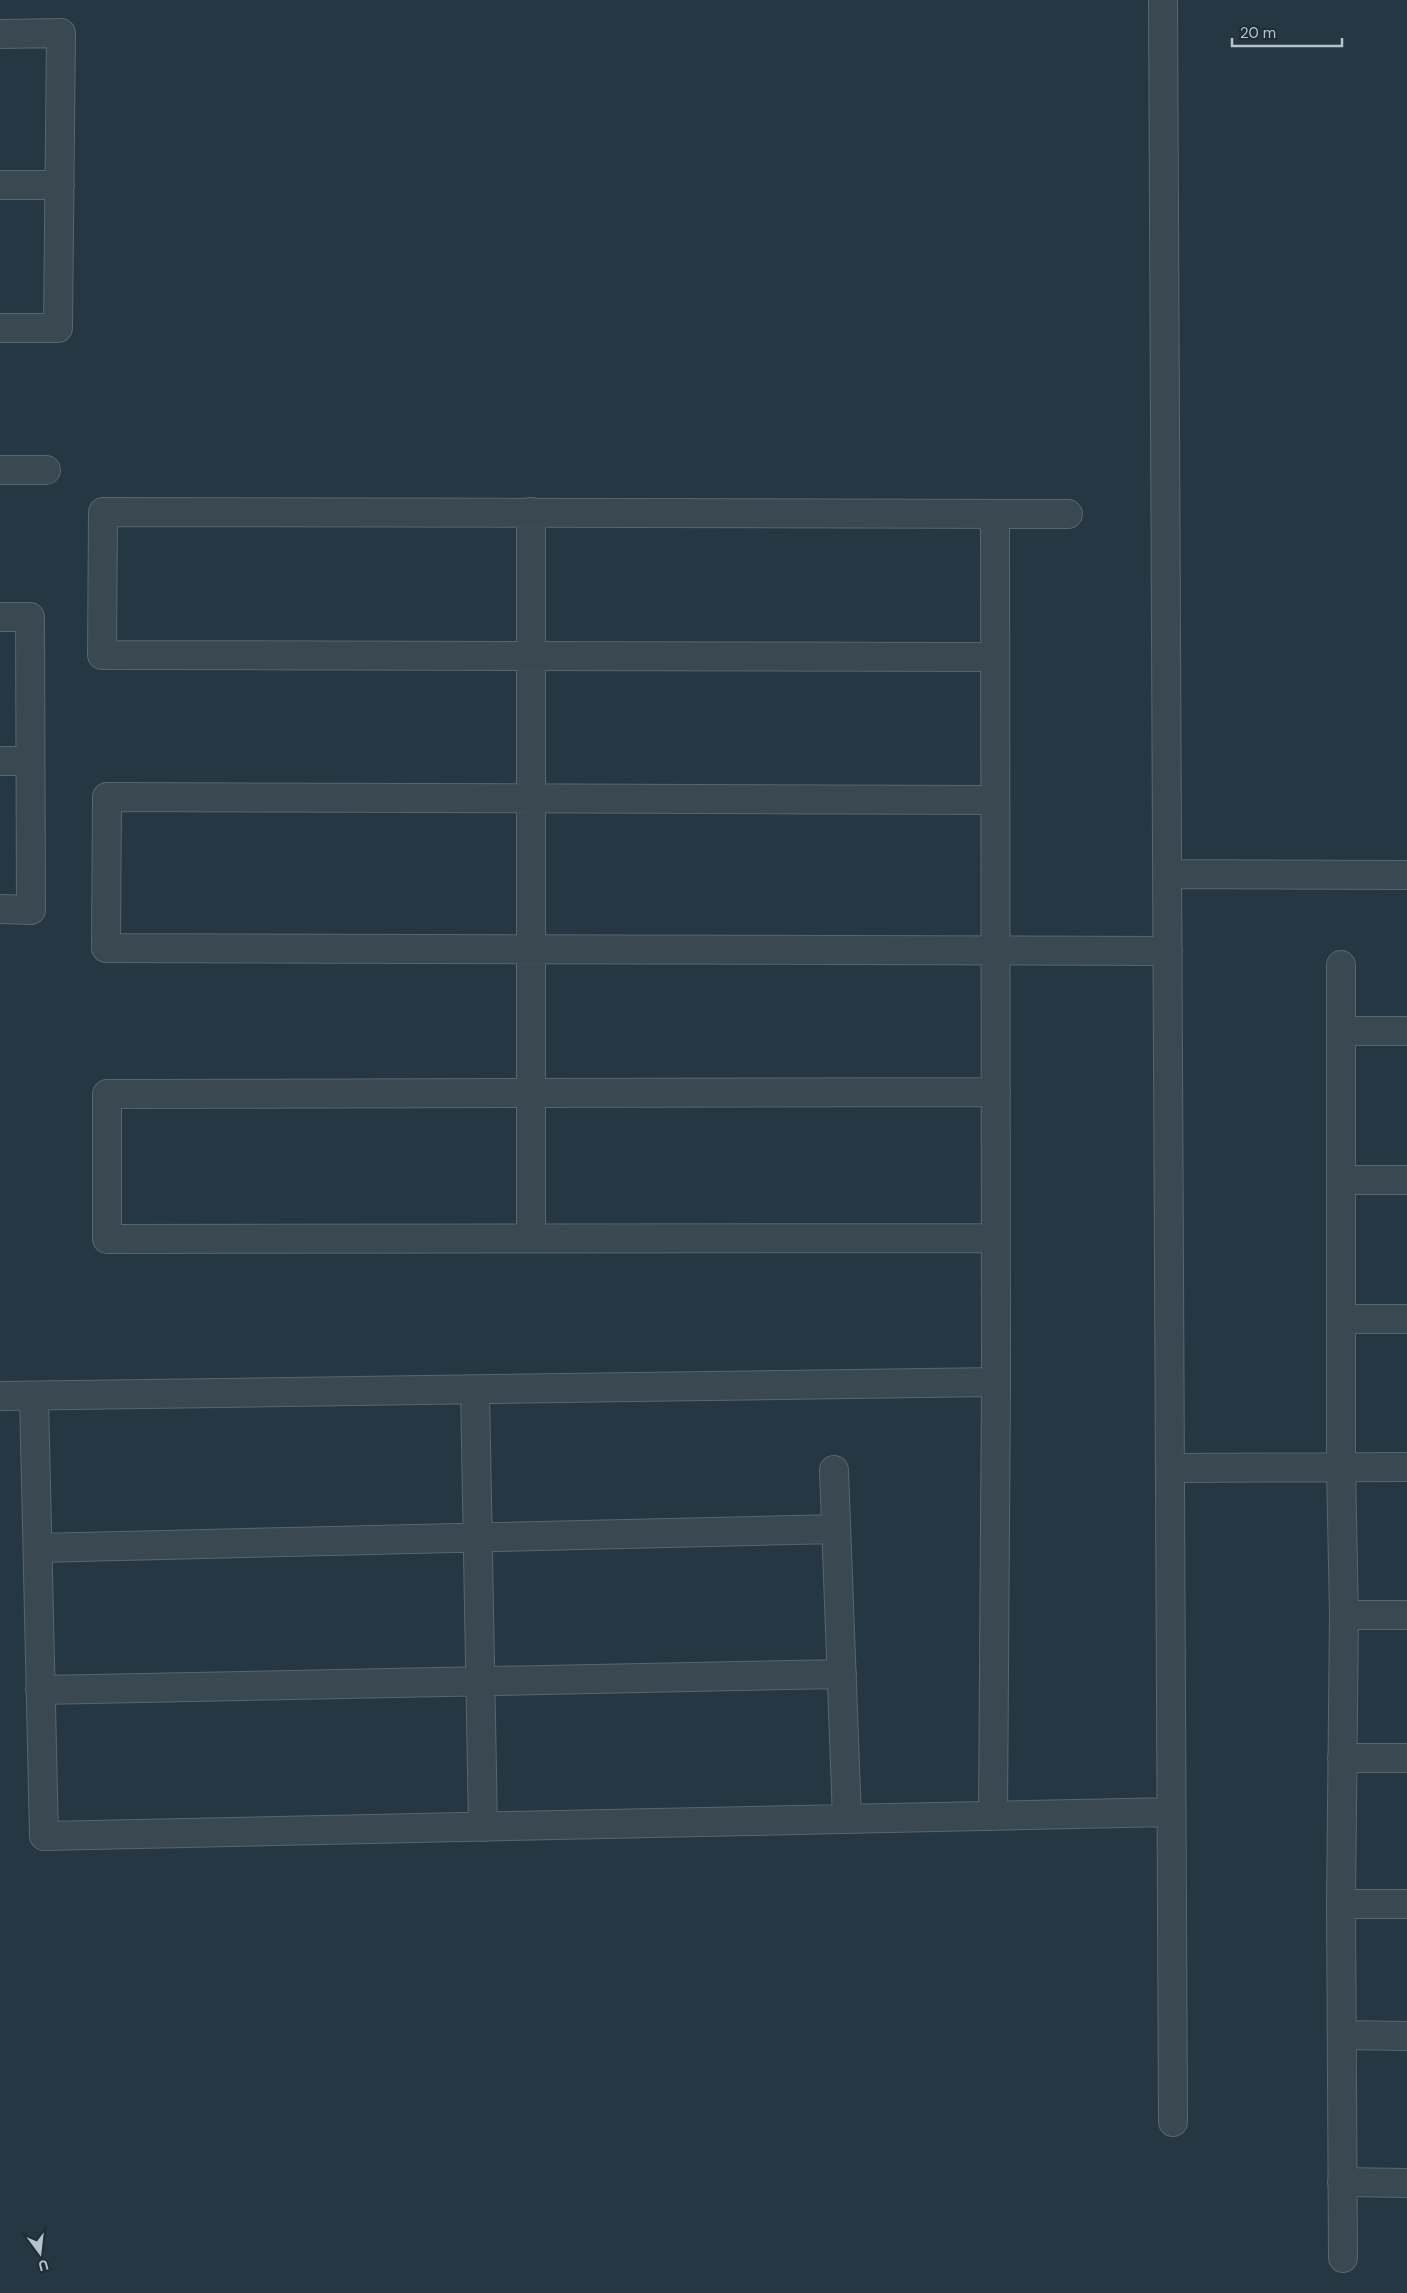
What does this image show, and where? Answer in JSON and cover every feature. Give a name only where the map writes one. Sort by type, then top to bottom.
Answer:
[{"type":"street","points":[[1164,0],[1173,2122]]},
{"type":"street","points":[[0,34],[61,33],[58,328],[0,328]]},
{"type":"street","points":[[0,185],[60,185]]},
{"type":"street","points":[[0,470],[46,470]]},
{"type":"street","points":[[995,657],[102,655],[103,512],[1068,514]]},
{"type":"street","points":[[531,512],[531,1238]]},
{"type":"street","points":[[993,1816],[996,1382],[995,514]]},
{"type":"street","points":[[0,617],[30,617],[31,910],[0,909]]},
{"type":"street","points":[[0,761],[30,761]]},
{"type":"street","points":[[995,800],[107,798],[106,948],[1168,951]]},
{"type":"street","points":[[1167,874],[1407,875]]},
{"type":"street","points":[[1341,965],[1341,1468],[1344,1614],[1341,1904],[1343,2258]]},
{"type":"street","points":[[1341,1031],[1407,1031]]},
{"type":"street","points":[[996,1092],[107,1094],[107,1239],[996,1238]]},
{"type":"street","points":[[1340,1180],[1407,1180]]},
{"type":"street","points":[[1341,1319],[1407,1319]]},
{"type":"street","points":[[0,1396],[996,1382]]},
{"type":"street","points":[[475,1390],[483,1827]]},
{"type":"street","points":[[34,1396],[44,1836],[1171,1812]]},
{"type":"street","points":[[1170,1468],[1407,1467]]},
{"type":"street","points":[[834,1470],[847,1819]]},
{"type":"street","points":[[38,1548],[836,1529]]},
{"type":"street","points":[[1344,1614],[1407,1614]]},
{"type":"street","points":[[40,1690],[842,1674]]},
{"type":"street","points":[[1342,1758],[1407,1758]]},
{"type":"street","points":[[1341,1904],[1407,1904]]},
{"type":"street","points":[[1342,2035],[1407,2036]]},
{"type":"street","points":[[1342,2182],[1407,2183]]}]
